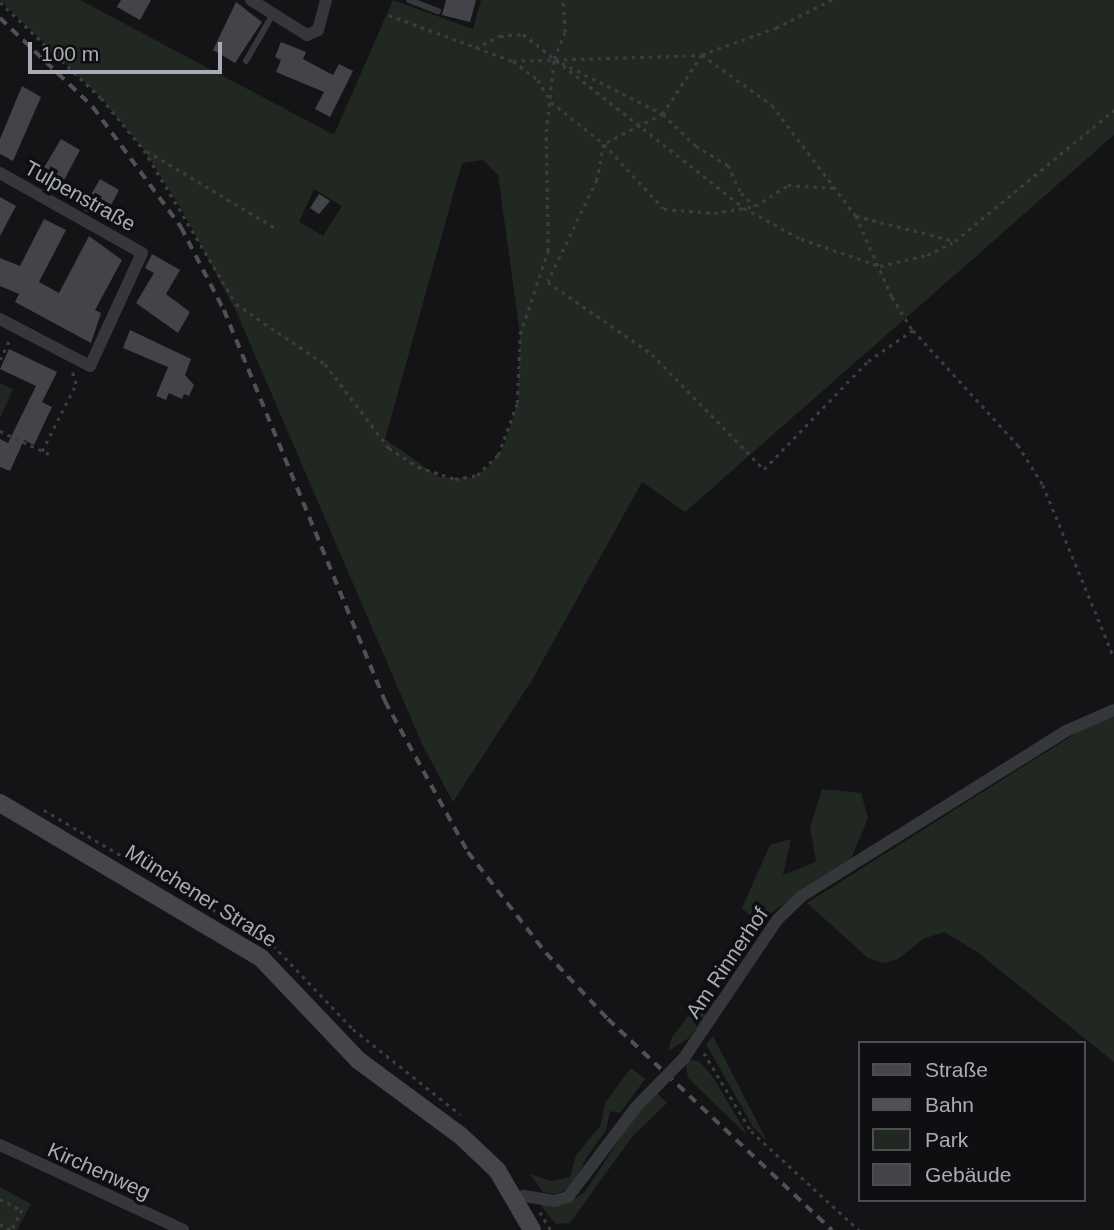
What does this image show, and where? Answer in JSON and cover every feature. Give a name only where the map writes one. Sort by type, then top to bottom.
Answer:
[{"type":"street","points":[[251,0],[313,34],[326,0]]},
{"type":"street","name":"Tulpenstraße","points":[[0,173],[142,253],[90,366],[16,327]]},
{"type":"street","points":[[0,319],[16,327]]},
{"type":"street","name":"Am Rinnerhof","points":[[518,1200],[524,1196],[555,1201],[568,1197],[636,1107],[684,1058],[777,920],[802,896],[1066,731],[1114,710]]},
{"type":"street","name":"Münchener Straße","points":[[0,803],[261,958],[358,1060],[461,1136],[497,1170],[518,1200],[532,1230]]},
{"type":"street","name":"Kirchenweg","points":[[0,1145],[55,1174],[183,1230]]},
{"type":"lane","points":[[409,0],[438,11]]},
{"type":"lane","points":[[246,61],[274,15]]},
{"type":"path","points":[[0,2],[101,98],[144,150],[236,304],[325,364],[389,448],[418,467],[455,479],[477,475],[498,454],[517,403],[520,334],[548,251],[546,132],[554,59],[565,32],[563,0]]},
{"type":"path","points":[[513,61],[702,55],[777,28],[832,0]]},
{"type":"path","points":[[389,15],[513,61],[538,80],[551,102],[604,144],[664,209],[714,213],[755,206],[788,185],[835,188]]},
{"type":"path","points":[[475,48],[500,36],[523,34],[640,123],[744,208],[801,239],[880,266],[927,255],[955,242],[1114,110]]},
{"type":"path","points":[[702,55],[663,114],[640,123],[604,144],[597,180],[548,282],[652,354],[764,469],[868,361],[913,330]]},
{"type":"path","points":[[702,55],[772,105],[856,216],[913,330],[1018,445],[1043,485],[1092,598],[1114,657]]},
{"type":"path","points":[[554,59],[663,114],[696,146],[729,165],[741,193],[755,206]]},
{"type":"path","points":[[144,150],[277,229]]},
{"type":"path","points":[[856,216],[955,242]]},
{"type":"path","points":[[0,360],[2,351],[16,327]]},
{"type":"path","points":[[42,451],[76,384],[69,365]]},
{"type":"path","points":[[0,431],[49,454]]},
{"type":"path","points":[[696,1041],[751,1130],[859,1230]]},
{"type":"path","points":[[0,1199],[22,1210],[12,1230],[0,1224]]},
{"type":"green space","points":[[0,0],[80,0],[334,135],[393,0],[473,29],[481,0],[1114,0],[1114,135],[685,512],[642,482],[532,680],[453,802],[422,744],[236,311],[182,210],[144,150],[101,98]],"holes":[[[483,160],[498,175],[520,334],[518,401],[503,448],[487,468],[472,478],[439,477],[385,439],[462,163]],[[314,189],[342,206],[323,236],[299,222]]]},
{"type":"green space","points":[[0,383],[13,389],[0,418]]},
{"type":"green space","points":[[1114,717],[1114,1062],[976,951],[944,932],[923,939],[898,959],[883,963],[868,958],[807,903],[1097,720]]},
{"type":"green space","points":[[822,789],[861,793],[868,818],[851,859],[757,922],[742,908],[770,845],[791,839],[783,875],[816,862],[810,827]]},
{"type":"green space","points":[[718,1000],[689,1038],[668,1051],[672,1037],[700,1001]]},
{"type":"green space","points":[[713,1036],[767,1141],[753,1127],[706,1044]]},
{"type":"green space","points":[[685,1059],[700,1062],[713,1077],[748,1136],[688,1078]]},
{"type":"green space","points":[[631,1068],[645,1079],[620,1113],[610,1111],[606,1130],[586,1158],[574,1186],[556,1194],[543,1192],[530,1174],[551,1181],[570,1177],[576,1155],[601,1125],[605,1103]]},
{"type":"green space","points":[[656,1092],[667,1103],[632,1137],[570,1223],[556,1224],[538,1202],[565,1205],[585,1192],[639,1109]]},
{"type":"green space","points":[[0,1187],[31,1204],[17,1230],[0,1230]]},
{"type":"building","points":[[121,0],[151,0],[140,20],[117,7]]},
{"type":"building","points":[[446,0],[476,0],[470,22],[442,15]]},
{"type":"building","points":[[236,2],[262,22],[235,63],[213,50]]},
{"type":"building","points":[[281,42],[306,52],[303,59],[333,75],[339,64],[353,71],[330,117],[315,109],[324,92],[276,72],[281,60],[275,57]]},
{"type":"building","points":[[22,86],[41,97],[13,161],[0,154],[0,139]]},
{"type":"building","points":[[61,139],[80,150],[63,182],[53,176],[47,187],[36,181]]},
{"type":"building","points":[[100,179],[119,190],[108,211],[94,204],[89,213],[77,206],[82,197],[88,200]]},
{"type":"building","points":[[319,194],[330,201],[319,214],[310,208]]},
{"type":"building","points":[[0,197],[16,206],[0,236]]},
{"type":"building","points":[[44,219],[66,230],[39,282],[59,293],[89,236],[122,260],[95,310],[101,313],[91,343],[15,302],[19,294],[0,286],[0,258],[20,266]]},
{"type":"building","points":[[152,254],[180,270],[166,294],[190,312],[178,333],[136,303],[154,273],[145,268]]},
{"type":"building","points":[[130,330],[191,359],[185,375],[194,385],[189,396],[184,394],[182,399],[169,393],[166,400],[156,396],[168,367],[123,348]]},
{"type":"building","points":[[9,349],[57,372],[42,402],[52,407],[34,445],[24,440],[10,471],[0,467],[0,439],[8,443],[36,386],[0,369]]},
{"type":"railway","points":[[0,18],[93,107],[181,227],[224,310],[385,701],[468,852],[546,953],[608,1019],[832,1230]]}]
